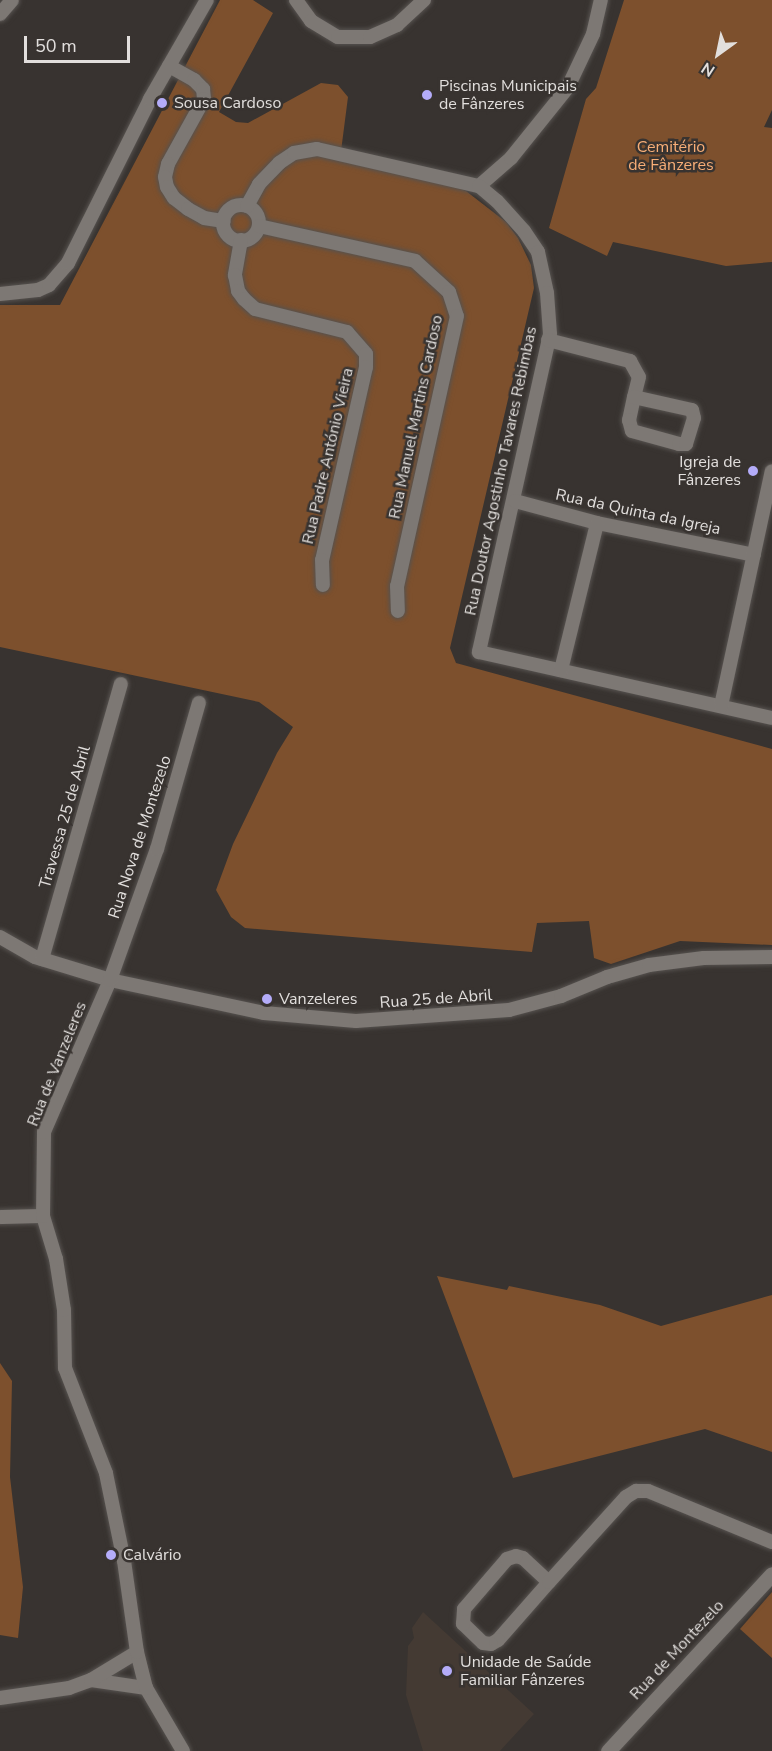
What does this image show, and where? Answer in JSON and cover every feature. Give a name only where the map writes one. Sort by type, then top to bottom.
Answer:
[{"type":"street","points":[[0,14],[12,0]]},
{"type":"street","points":[[0,294],[38,290],[50,285],[68,263],[169,66],[207,0]]},
{"type":"street","points":[[296,0],[311,21],[338,37],[370,37],[397,25],[424,0]]},
{"type":"street","points":[[478,186],[512,158],[568,87],[593,34],[601,0]]},
{"type":"street","points":[[169,66],[194,80],[203,89],[204,99],[168,164],[167,187],[174,198],[188,209],[204,218],[224,221]]},
{"type":"street","name":"Rua Doutor Agostinho Tavares Rebimbas","points":[[247,206],[259,184],[279,163],[294,153],[317,149],[478,186],[498,201],[524,231],[538,252],[547,293],[548,340],[515,501],[480,652],[561,670]]},
{"type":"street","points":[[236,206],[247,206],[256,213],[259,226],[250,238],[240,240],[226,231],[224,221],[230,209],[236,206]]},
{"type":"street","name":"Rua Manuel Martins Cardoso","points":[[259,226],[415,261],[434,276],[448,292],[457,316],[397,586],[398,611]]},
{"type":"street","name":"Rua Padre António Vieira","points":[[240,240],[236,275],[238,291],[255,309],[347,332],[366,354],[366,367],[322,560],[323,585]]},
{"type":"street","points":[[548,340],[630,361],[639,377],[634,397],[629,420],[632,431],[686,444],[694,418],[692,410],[634,397]]},
{"type":"street","points":[[721,706],[772,471]]},
{"type":"street","name":"Rua da Quinta da Igreja","points":[[515,501],[597,523],[754,555]]},
{"type":"street","points":[[597,523],[561,670],[772,718]]},
{"type":"street","name":"Travessa 25 de Abril","points":[[42,959],[121,684]]},
{"type":"street","name":"Rua Nova de Montezelo","points":[[110,980],[157,849],[199,703]]},
{"type":"street","name":"Rua 25 de Abril","points":[[0,937],[42,959],[110,980],[264,1013],[356,1021],[509,1010],[561,996],[607,977],[649,965],[704,958],[772,957]]},
{"type":"street","name":"Rua de Vanzeleres","points":[[110,980],[44,1132],[43,1216],[56,1258],[64,1310],[65,1368],[106,1473],[124,1561],[136,1652],[146,1688],[183,1751]]},
{"type":"street","points":[[0,1217],[43,1216]]},
{"type":"street","points":[[549,1582],[523,1558],[516,1556],[507,1559],[464,1609],[463,1624],[483,1642],[491,1644],[549,1582],[626,1497],[636,1491],[648,1491],[772,1542]]},
{"type":"street","name":"Rua de Montezelo","points":[[608,1751],[772,1574]]},
{"type":"street","points":[[0,1698],[69,1688],[91,1680],[136,1652]]},
{"type":"street","points":[[91,1680],[146,1688]]},
{"type":"shaded area","name":"Unidade de Saúde Familiar Fânzeres","points":[[423,1612],[534,1714],[500,1751],[423,1751],[406,1695],[408,1646],[414,1638],[412,1628]]},
{"type":"green space","points":[[220,0],[253,0],[273,13],[219,112],[236,122],[248,123],[321,83],[338,85],[348,97],[340,159],[440,181],[466,191],[506,222],[518,238],[531,265],[534,288],[450,648],[456,663],[772,749],[772,945],[680,941],[611,964],[594,958],[589,921],[537,923],[532,952],[245,928],[231,917],[216,890],[233,844],[277,753],[293,727],[259,702],[0,647],[0,305],[60,305]]},
{"type":"green space","name":"Cemitério de Fânzeres","points":[[624,0],[772,0],[772,110],[764,127],[772,128],[772,262],[726,266],[613,242],[607,256],[549,228],[586,99],[596,88]]},
{"type":"green space","points":[[437,1276],[507,1290],[509,1286],[600,1305],[661,1326],[772,1295],[772,1452],[705,1429],[513,1478]]},
{"type":"green space","points":[[0,1363],[12,1381],[10,1477],[23,1587],[18,1638],[0,1635]]},
{"type":"green space","points":[[772,1592],[772,1658],[740,1629]]},
{"type":"place","name":"Piscinas Municipais de Fânzeres","points":[[427,95]]},
{"type":"place","name":"Sousa Cardoso","points":[[162,103]]},
{"type":"place","name":"Igreja de Fânzeres","points":[[753,471]]},
{"type":"place","name":"Vanzeleres","points":[[267,999]]},
{"type":"place","name":"Calvário","points":[[111,1555]]},
{"type":"place","name":"Unidade de Saúde Familiar Fânzeres","points":[[447,1671]]}]
